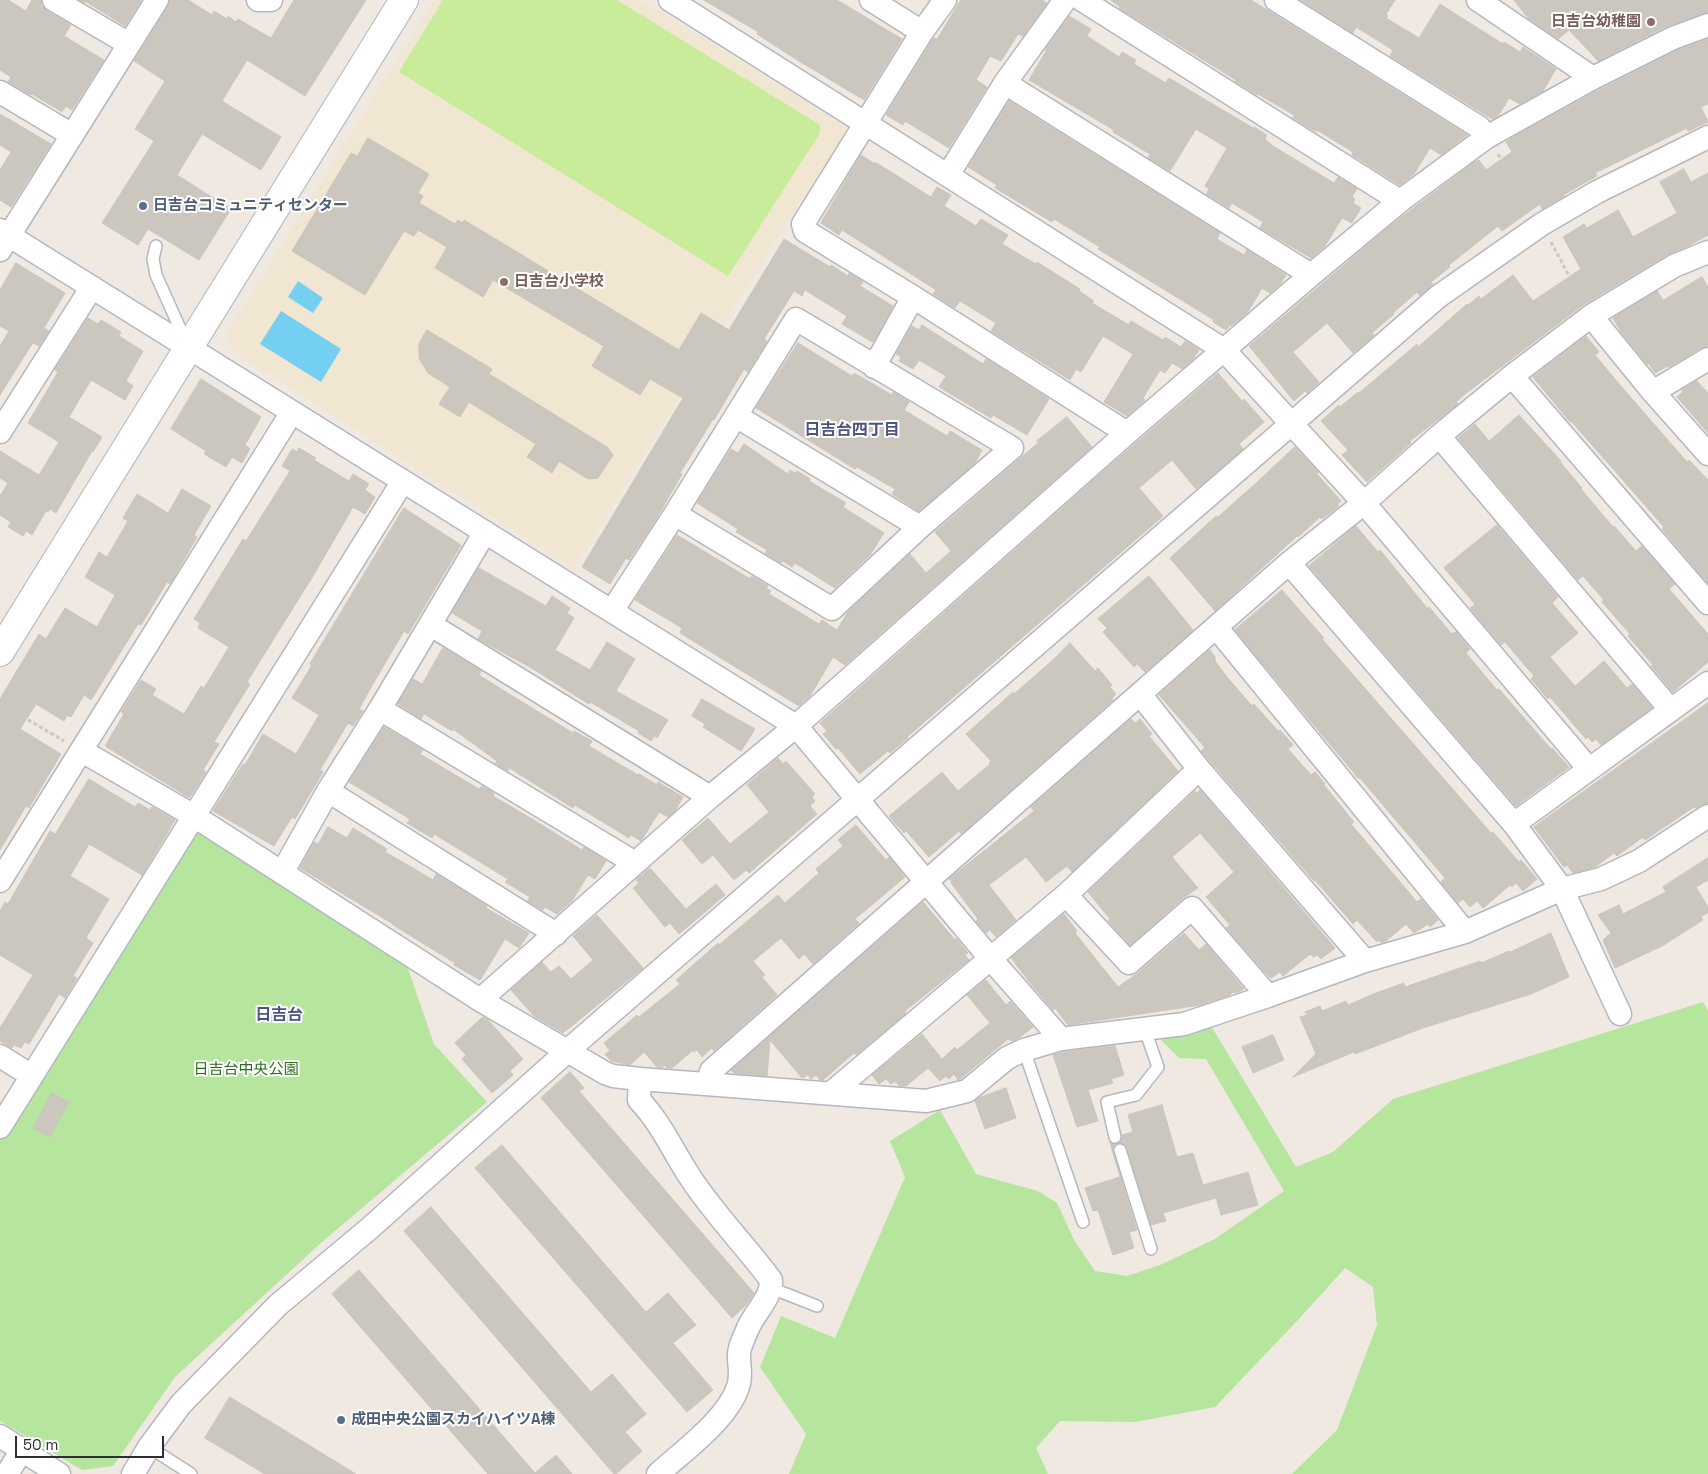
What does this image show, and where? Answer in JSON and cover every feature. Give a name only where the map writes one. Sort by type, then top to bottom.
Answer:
[{"type":"street","points":[[54,0],[130,44]]},
{"type":"street","points":[[157,0],[72,135],[3,239],[92,287],[796,726],[1061,1040]]},
{"type":"street","points":[[258,0],[270,0]]},
{"type":"street","points":[[0,652],[404,0]]},
{"type":"street","points":[[670,0],[1224,350],[1364,503],[1589,769]]},
{"type":"street","points":[[871,0],[922,32]]},
{"type":"street","points":[[945,0],[922,32],[803,224],[805,231],[914,297],[1127,433]]},
{"type":"street","points":[[948,176],[1005,83],[1065,0]]},
{"type":"street","points":[[1082,0],[1400,201]]},
{"type":"street","points":[[1276,0],[1479,127],[1488,136]]},
{"type":"street","points":[[1491,3],[1593,78]]},
{"type":"street","points":[[480,1000],[710,797],[796,726],[1127,433],[1310,275],[1400,201],[1488,136],[1593,78],[1673,38],[1708,25]]},
{"type":"street","points":[[1005,83],[1310,275]]},
{"type":"street","points":[[0,92],[72,135]]},
{"type":"street","points":[[133,1474],[149,1447],[181,1404],[278,1305],[370,1228],[567,1051],[1439,296],[1542,224],[1597,192],[1708,137]]},
{"type":"street","points":[[708,1084],[710,1071],[1216,627],[1364,503],[1439,436],[1512,376],[1591,316],[1674,266],[1708,252]]},
{"type":"street","points":[[0,432],[92,287]]},
{"type":"street","points":[[874,367],[914,297]]},
{"type":"street","points":[[1591,316],[1653,392],[1708,454]]},
{"type":"street","points":[[612,612],[796,319],[1012,448],[920,527],[832,609],[675,514]]},
{"type":"street","points":[[1653,392],[1708,359]]},
{"type":"street","points":[[1512,376],[1708,603]]},
{"type":"street","points":[[0,881],[292,412]]},
{"type":"street","points":[[736,416],[920,527]]},
{"type":"street","points":[[1439,436],[1670,710]]},
{"type":"street","points":[[0,1127],[402,480]]},
{"type":"street","points":[[282,873],[328,791],[380,709],[485,532]]},
{"type":"street","points":[[1290,564],[1514,824],[1562,889],[1620,1014]]},
{"type":"street","points":[[431,624],[710,797]]},
{"type":"street","points":[[1216,627],[1465,932]]},
{"type":"street","points":[[1514,824],[1708,683]]},
{"type":"street","points":[[1140,694],[1199,768],[1365,961]]},
{"type":"street","points":[[380,709],[635,863]]},
{"type":"street","points":[[82,751],[194,816],[480,1000],[605,1073],[640,1080],[926,1101],[966,1092],[1007,1058],[1024,1050],[1061,1040],[1184,1024],[1365,961],[1465,932],[1562,889],[1601,879],[1639,861],[1708,816]]},
{"type":"street","points":[[831,1093],[1066,895],[1199,768]]},
{"type":"street","points":[[328,791],[556,934]]},
{"type":"street","points":[[1066,895],[1130,963],[1192,908],[1268,996]]},
{"type":"street","points":[[0,1056],[32,1076]]},
{"type":"street","points":[[640,1080],[639,1100],[650,1111],[696,1185],[771,1280],[772,1288],[749,1326],[738,1354],[741,1375],[738,1389],[726,1409],[712,1426],[658,1474]]},
{"type":"street","points":[[0,1436],[59,1474]]},
{"type":"street","points":[[7,1474],[22,1450]]},
{"type":"lane","points":[[156,246],[153,259],[156,275],[189,348]]},
{"type":"lane","points":[[1115,1137],[1107,1102],[1136,1094],[1158,1067],[1145,1030]]},
{"type":"lane","points":[[1024,1050],[1083,1222]]},
{"type":"lane","points":[[1120,1150],[1151,1248]]},
{"type":"lane","points":[[772,1288],[817,1306]]},
{"type":"lane","points":[[149,1447],[191,1474]]},
{"type":"path","points":[[0,703],[82,751]]},
{"type":"shaded area","name":"日吉台小学校","points":[[434,0],[641,0],[844,125],[847,130],[782,230],[574,569],[232,351],[226,335]]},
{"type":"green space","points":[[443,0],[617,0],[820,125],[820,133],[728,276],[399,72]]},
{"type":"green space","name":"日吉台中央公園","points":[[195,826],[404,957],[434,1044],[487,1102],[322,1242],[175,1377],[113,1466],[82,1470],[0,1421],[0,1126]]},
{"type":"green space","points":[[1703,1002],[1708,1011],[1708,1474],[1292,1474],[1337,1430],[1377,1325],[1373,1287],[1345,1268],[1215,1407],[1135,1422],[1060,1421],[1036,1448],[1048,1474],[789,1474],[806,1434],[760,1367],[781,1316],[835,1338],[905,1177],[890,1141],[940,1110],[976,1174],[1038,1191],[1057,1203],[1074,1240],[1095,1271],[1127,1276],[1160,1265],[1215,1239],[1284,1191],[1206,1059],[1179,1058],[1158,1037],[1210,1024],[1296,1167],[1333,1152],[1393,1099]]},
{"type":"water","points":[[298,281],[323,298],[313,313],[288,297]]},
{"type":"water","points":[[281,311],[341,349],[321,382],[260,344]]},
{"type":"building","points":[[0,0],[8,0],[26,11],[32,0],[41,0],[42,6],[47,11],[71,25],[64,36],[104,60],[72,110],[66,106],[62,112],[31,95],[8,82],[11,77],[0,70]]},
{"type":"building","points":[[80,0],[141,1],[125,26],[85,1],[84,3]]},
{"type":"building","points":[[170,0],[188,0],[212,15],[214,11],[227,19],[228,16],[236,22],[238,19],[271,38],[294,0],[366,0],[305,96],[247,60],[222,101],[281,137],[261,170],[202,134],[177,175],[231,209],[199,260],[148,229],[138,245],[102,223],[154,141],[135,129],[165,81],[134,61],[168,7]]},
{"type":"building","points":[[704,0],[837,0],[902,39],[864,100]]},
{"type":"building","points":[[961,0],[1042,0],[1047,3],[1023,36],[1018,34],[1001,61],[990,56],[976,80],[987,87],[949,148],[905,121],[903,125],[886,115],[933,39],[937,39]]},
{"type":"building","points":[[1111,0],[1251,0],[1467,135],[1441,155],[1430,148],[1414,174],[1400,185],[1352,155],[1353,152],[1293,118],[1294,115],[1257,95],[1119,8]]},
{"type":"building","points":[[1301,0],[1395,0],[1386,14],[1388,16],[1386,18],[1419,38],[1440,4],[1503,44],[1504,42],[1520,52],[1523,47],[1556,69],[1543,91],[1520,104],[1509,98],[1498,116],[1492,119],[1390,56],[1393,50],[1356,27],[1353,33]]},
{"type":"building","points":[[1514,0],[1708,0],[1708,12],[1667,26],[1598,61],[1569,30],[1558,39],[1529,19]]},
{"type":"building","points":[[1069,16],[1091,29],[1087,36],[1119,57],[1122,52],[1136,60],[1134,64],[1166,83],[1169,78],[1254,127],[1267,135],[1265,139],[1273,146],[1334,183],[1338,177],[1357,189],[1352,197],[1355,199],[1353,203],[1361,208],[1352,223],[1342,218],[1325,246],[1311,258],[1260,228],[1263,222],[1232,203],[1229,208],[1206,194],[1209,189],[1205,186],[1227,148],[1196,129],[1170,171],[1148,158],[1150,154],[1113,132],[1114,130],[1029,80],[1045,50]]},
{"type":"building","points":[[1708,39],[1708,104],[1701,107],[1708,122],[1688,131],[1687,128],[1595,173],[1597,176],[1542,209],[1540,204],[1502,231],[1498,226],[1449,265],[1450,267],[1431,282],[1433,284],[1420,296],[1417,292],[1393,313],[1372,333],[1374,335],[1353,353],[1327,323],[1293,352],[1319,382],[1307,393],[1305,391],[1294,401],[1249,346],[1391,225],[1472,164],[1479,160],[1486,170],[1512,152],[1506,142],[1519,134],[1599,90],[1678,50]]},
{"type":"building","points":[[1009,101],[1220,233],[1217,239],[1244,255],[1247,250],[1286,275],[1281,283],[1270,293],[1262,288],[1247,313],[1226,330],[1213,322],[1214,320],[1098,249],[1100,247],[1054,219],[1052,222],[995,188],[997,185],[968,167]]},
{"type":"building","points":[[0,114],[51,144],[11,207],[0,200],[0,170],[11,152],[0,145]]},
{"type":"building","points":[[368,138],[429,174],[418,193],[423,196],[419,203],[455,224],[458,220],[462,223],[464,220],[679,350],[701,313],[729,330],[784,239],[830,267],[831,265],[848,276],[849,273],[863,282],[860,286],[893,306],[872,342],[842,324],[847,316],[805,290],[802,296],[794,291],[764,339],[767,341],[748,372],[744,369],[680,473],[682,474],[655,521],[629,560],[626,558],[610,584],[582,567],[683,398],[650,379],[640,395],[592,366],[604,346],[493,280],[483,297],[435,268],[447,247],[418,230],[414,236],[404,231],[365,295],[292,251],[351,153],[357,156]]},
{"type":"building","points":[[861,155],[931,197],[937,187],[951,195],[944,206],[976,226],[981,219],[1008,235],[1002,244],[1036,264],[1037,262],[1080,289],[1079,291],[1094,301],[1092,303],[1129,325],[1131,321],[1163,340],[1165,337],[1181,347],[1185,341],[1199,350],[1193,359],[1182,369],[1172,363],[1165,373],[1160,370],[1143,398],[1145,400],[1127,416],[1104,402],[1133,354],[1103,336],[1081,372],[1076,369],[1070,380],[991,331],[996,323],[960,301],[955,308],[933,294],[936,290],[842,230],[839,235],[821,223]]},
{"type":"building","points":[[1684,169],[1691,182],[1708,173],[1708,235],[1667,255],[1583,305],[1465,394],[1456,402],[1458,404],[1410,441],[1411,443],[1367,482],[1342,455],[1348,450],[1321,421],[1339,405],[1340,407],[1359,393],[1417,344],[1418,347],[1467,304],[1479,296],[1481,299],[1513,275],[1533,301],[1581,269],[1563,237],[1584,224],[1587,228],[1618,210],[1633,237],[1677,213],[1660,182]]},
{"type":"building","points":[[16,263],[65,293],[44,328],[49,331],[39,346],[33,343],[0,395],[0,346],[9,331],[0,326],[0,290]]},
{"type":"building","points":[[1702,277],[1708,287],[1708,346],[1655,373],[1621,332],[1613,318],[1657,291],[1663,300]]},
{"type":"building","points":[[88,318],[98,324],[101,320],[121,332],[119,336],[143,351],[126,381],[133,386],[125,400],[91,380],[69,417],[102,437],[56,513],[50,509],[48,512],[46,511],[32,535],[26,531],[23,536],[8,527],[11,522],[0,515],[0,496],[8,483],[0,478],[0,451],[39,475],[59,442],[28,423],[58,372],[55,370]]},
{"type":"building","points":[[922,325],[983,364],[986,359],[1049,399],[1027,435],[993,415],[991,418],[939,387],[946,376],[919,360],[913,369],[899,361],[901,357],[896,354],[912,326],[919,330]]},
{"type":"building","points":[[427,330],[492,369],[489,374],[607,447],[613,455],[598,478],[588,479],[559,461],[552,473],[527,457],[536,444],[469,402],[460,417],[439,404],[450,387],[428,373],[419,358],[419,344]]},
{"type":"building","points":[[1586,336],[1599,352],[1595,355],[1620,385],[1687,462],[1689,460],[1708,480],[1708,583],[1662,529],[1664,527],[1570,422],[1533,377]]},
{"type":"building","points":[[798,343],[852,376],[854,373],[892,395],[893,392],[909,402],[904,410],[947,436],[950,431],[982,450],[975,463],[919,511],[892,494],[895,489],[857,467],[855,469],[756,408]]},
{"type":"building","points":[[1218,373],[1242,401],[1244,399],[1264,422],[1239,444],[1243,449],[1196,489],[1172,460],[1139,488],[1163,516],[908,738],[890,753],[888,751],[860,774],[838,748],[836,749],[823,734],[827,731],[820,723],[1108,467]]},
{"type":"building","points":[[201,379],[261,417],[245,445],[250,449],[242,463],[232,457],[226,467],[204,454],[206,451],[171,429]]},
{"type":"building","points":[[1697,381],[1708,393],[1708,433],[1677,397],[1683,392],[1681,390]]},
{"type":"building","points":[[1519,415],[1561,461],[1581,489],[1613,527],[1636,551],[1642,546],[1675,584],[1669,589],[1708,634],[1708,662],[1673,692],[1628,636],[1630,634],[1602,602],[1604,600],[1583,576],[1578,580],[1458,438],[1475,424],[1489,441]]},
{"type":"building","points":[[1067,417],[1092,447],[845,665],[833,657],[810,696],[799,706],[680,633],[682,628],[635,600],[677,535],[747,577],[750,578],[752,576],[768,586],[766,588],[771,591],[769,594],[819,624],[822,620],[837,630],[848,612],[910,554],[926,573],[951,551],[935,532],[1039,442],[1037,441]]},
{"type":"building","points":[[744,444],[788,474],[790,470],[795,473],[797,471],[810,479],[809,481],[846,503],[843,507],[884,533],[870,555],[835,588],[795,563],[792,567],[783,561],[781,563],[765,553],[767,550],[736,532],[738,529],[697,503],[731,449],[738,453]]},
{"type":"building","points":[[1295,447],[1341,501],[1337,504],[1339,506],[1322,519],[1320,517],[1297,536],[1215,611],[1170,558]]},
{"type":"building","points":[[299,448],[316,458],[314,460],[349,481],[353,474],[369,484],[365,490],[375,497],[365,514],[353,507],[313,576],[247,682],[250,684],[214,742],[219,744],[203,770],[206,772],[190,797],[188,797],[105,746],[124,714],[121,712],[141,680],[156,689],[152,695],[184,714],[201,686],[204,688],[229,647],[198,628],[200,623],[194,619],[243,539],[246,541],[290,471],[282,466],[292,449],[297,452]]},
{"type":"building","points":[[182,489],[211,506],[194,535],[197,537],[170,584],[167,582],[141,625],[138,624],[91,700],[84,695],[71,717],[67,715],[64,721],[36,704],[20,729],[61,754],[29,808],[26,806],[0,850],[0,699],[39,634],[46,639],[65,608],[97,627],[115,595],[85,577],[99,552],[107,557],[128,521],[123,518],[137,494],[168,513]]},
{"type":"building","points":[[404,508],[461,545],[408,634],[404,631],[359,709],[363,711],[353,726],[348,723],[320,770],[323,772],[295,819],[292,817],[274,846],[213,811],[243,764],[245,765],[263,734],[296,754],[319,715],[292,698],[312,665],[310,664]]},
{"type":"building","points":[[1497,525],[1558,597],[1552,603],[1578,633],[1550,657],[1575,686],[1604,661],[1627,688],[1632,684],[1652,708],[1601,745],[1596,739],[1592,742],[1588,737],[1586,739],[1550,697],[1548,699],[1531,679],[1534,676],[1505,642],[1501,645],[1470,608],[1475,604],[1444,568]]},
{"type":"building","points":[[1356,526],[1378,552],[1380,550],[1427,608],[1429,607],[1452,634],[1456,632],[1470,649],[1466,653],[1497,690],[1499,689],[1569,767],[1516,806],[1309,566]]},
{"type":"building","points":[[479,568],[546,606],[552,596],[570,608],[567,613],[574,618],[555,650],[590,670],[607,642],[635,659],[616,691],[668,720],[657,738],[655,736],[651,741],[638,733],[639,731],[590,702],[589,704],[528,666],[478,639],[482,631],[452,613]]},
{"type":"building","points":[[1149,576],[1193,630],[1145,672],[1137,664],[1134,667],[1103,632],[1107,628],[1098,619]]},
{"type":"building","points":[[1282,590],[1324,638],[1322,639],[1491,833],[1493,832],[1519,862],[1521,860],[1537,879],[1523,891],[1516,883],[1512,887],[1510,885],[1483,908],[1477,901],[1470,907],[1463,899],[1458,903],[1441,882],[1445,878],[1359,779],[1235,630]]},
{"type":"building","points":[[1070,643],[1095,671],[1098,668],[1112,685],[1110,687],[1116,694],[1112,698],[1113,700],[961,834],[959,831],[929,857],[906,831],[904,833],[889,816],[942,772],[958,791],[990,764],[991,761],[966,734],[1054,659]]},
{"type":"building","points":[[443,648],[481,671],[479,675],[506,692],[573,733],[574,731],[592,741],[589,746],[638,775],[657,785],[658,782],[683,797],[675,811],[668,817],[659,812],[641,841],[631,835],[629,838],[575,805],[573,808],[511,769],[509,768],[508,771],[495,763],[497,761],[453,729],[452,731],[424,714],[421,719],[398,704],[413,679],[422,684]]},
{"type":"building","points":[[1210,650],[1215,657],[1215,661],[1227,677],[1252,706],[1254,704],[1293,745],[1288,749],[1311,775],[1315,772],[1325,784],[1354,822],[1351,824],[1417,902],[1421,899],[1438,920],[1430,927],[1428,924],[1414,933],[1406,924],[1381,943],[1379,940],[1377,942],[1357,920],[1353,924],[1201,751],[1205,748],[1159,695]]},
{"type":"building","points":[[702,699],[755,729],[741,751],[703,727],[705,724],[692,716]]},
{"type":"building","points":[[1708,703],[1708,803],[1696,808],[1694,807],[1645,840],[1643,837],[1617,856],[1614,853],[1595,867],[1573,873],[1567,865],[1564,867],[1534,827]]},
{"type":"building","points":[[1131,719],[1135,723],[1140,719],[1152,734],[1149,736],[1178,771],[1072,872],[1067,866],[1046,882],[1026,857],[989,885],[1016,920],[996,937],[990,930],[986,933],[949,879],[1034,811],[1031,807]]},
{"type":"building","points":[[384,727],[423,750],[420,754],[479,789],[482,786],[494,793],[493,796],[582,850],[584,847],[606,861],[595,879],[588,875],[572,901],[557,914],[545,907],[543,910],[527,901],[530,897],[505,882],[508,879],[434,834],[432,838],[407,823],[410,819],[349,782]]},
{"type":"building","points":[[778,758],[783,764],[786,761],[815,794],[812,797],[815,801],[810,806],[817,814],[749,873],[746,870],[734,880],[713,855],[702,864],[682,840],[708,818],[730,844],[769,812],[747,785]]},
{"type":"building","points":[[89,779],[135,807],[138,803],[150,810],[152,807],[175,820],[142,875],[89,844],[70,876],[109,899],[86,938],[93,943],[73,976],[77,978],[65,998],[59,994],[29,1044],[25,1042],[21,1048],[14,1045],[12,1048],[0,1041],[0,1028],[33,975],[0,955],[0,911],[5,902],[8,904],[50,831],[55,834]]},
{"type":"building","points":[[1200,790],[1335,948],[1321,959],[1317,955],[1314,957],[1310,954],[1283,976],[1280,972],[1271,978],[1264,971],[1226,928],[1230,925],[1206,897],[1234,872],[1200,833],[1172,857],[1198,888],[1183,898],[1130,945],[1108,921],[1110,919],[1088,892],[1195,791],[1197,793]]},
{"type":"building","points":[[856,825],[886,860],[889,857],[905,877],[855,919],[859,923],[813,964],[804,954],[799,959],[781,938],[753,961],[765,975],[762,977],[777,995],[714,1051],[712,1048],[702,1057],[697,1050],[692,1051],[672,1068],[667,1068],[664,1065],[662,1068],[657,1067],[644,1052],[630,1065],[611,1061],[605,1054],[610,1051],[604,1043],[637,1015],[639,1017],[680,984],[676,980],[718,943],[719,945],[778,895],[785,903],[819,873],[816,869],[843,846],[838,840]]},
{"type":"building","points":[[328,827],[347,838],[353,828],[387,849],[385,852],[433,880],[436,874],[487,906],[486,908],[529,933],[519,948],[505,939],[480,980],[393,924],[300,868],[314,842],[318,844]]},
{"type":"building","points":[[1708,858],[1708,880],[1696,887],[1708,907],[1708,912],[1701,917],[1703,920],[1662,946],[1615,968],[1603,940],[1611,933],[1598,915],[1619,905],[1623,914],[1666,892],[1663,887]]},
{"type":"building","points":[[650,868],[686,909],[716,884],[725,895],[679,934],[670,923],[665,927],[633,888],[639,883],[636,880]]},
{"type":"building","points":[[923,902],[968,953],[965,955],[969,960],[906,1010],[905,1014],[856,1055],[854,1053],[823,1080],[820,1080],[816,1075],[811,1079],[808,1075],[802,1078],[770,1040],[767,1076],[734,1073],[731,1070]]},
{"type":"building","points":[[1064,914],[1077,931],[1075,933],[1118,987],[1138,973],[1184,933],[1199,950],[1206,944],[1244,989],[1200,1005],[1068,1025],[1055,1008],[1053,1010],[1011,958]]},
{"type":"building","points":[[597,915],[643,968],[563,1033],[534,1016],[511,990],[542,962],[551,972],[559,966],[571,979],[593,960],[573,936]]},
{"type":"building","points":[[1551,933],[1569,977],[1531,994],[1423,1028],[1355,1054],[1354,1052],[1293,1077],[1316,1054],[1300,1017],[1307,1015],[1305,1012],[1320,1006],[1322,1011],[1346,1001],[1348,1005],[1404,983],[1405,987],[1480,961],[1481,963]]},
{"type":"building","points":[[986,980],[1006,1005],[1010,1001],[1033,1027],[1013,1041],[1008,1039],[958,1080],[954,1074],[949,1079],[946,1076],[940,1081],[928,1068],[906,1086],[899,1086],[895,1081],[891,1084],[886,1079],[879,1084],[872,1075],[922,1034],[942,1059],[955,1047],[957,1050],[990,1023],[967,995]]},
{"type":"building","points":[[483,1017],[488,1020],[523,1059],[510,1071],[513,1075],[492,1093],[462,1059],[466,1055],[455,1043]]},
{"type":"building","points":[[1273,1035],[1284,1060],[1253,1073],[1242,1047]]},
{"type":"building","points":[[1115,1046],[1124,1075],[1111,1079],[1113,1083],[1088,1090],[1098,1121],[1077,1127],[1053,1055]]},
{"type":"building","points":[[570,1072],[584,1088],[579,1091],[754,1293],[746,1305],[732,1318],[541,1098]]},
{"type":"building","points":[[1006,1088],[1016,1118],[985,1129],[975,1101]]},
{"type":"building","points":[[52,1093],[69,1102],[50,1137],[33,1128]]},
{"type":"building","points":[[1162,1105],[1177,1157],[1193,1153],[1203,1185],[1248,1172],[1258,1205],[1221,1215],[1216,1198],[1163,1213],[1166,1221],[1151,1225],[1127,1148],[1125,1144],[1120,1143],[1122,1135],[1133,1132],[1128,1115]]},
{"type":"building","points":[[1110,1142],[1115,1144],[1113,1152],[1137,1230],[1129,1232],[1134,1248],[1113,1255],[1098,1210],[1093,1211],[1085,1188],[1120,1177]]},
{"type":"building","points":[[502,1145],[646,1312],[668,1293],[696,1325],[673,1343],[713,1390],[687,1412],[475,1168]]},
{"type":"building","points":[[431,1207],[591,1392],[612,1374],[646,1414],[625,1432],[642,1451],[616,1474],[614,1474],[404,1231]]},
{"type":"building","points":[[359,1270],[535,1473],[556,1455],[572,1474],[488,1474],[332,1294]]},
{"type":"building","points":[[230,1397],[356,1474],[265,1474],[205,1438]]},
{"type":"place","name":"日吉台幼稚園","points":[[1651,22]]},
{"type":"place","name":"日吉台コミュニティセンター","points":[[143,206]]},
{"type":"place","name":"日吉台小学校","points":[[504,282]]},
{"type":"place","name":"成田中央公園スカイハイツA棟","points":[[341,1420]]},
{"type":"district","name":"日吉台四丁目","points":[[852,431]]},
{"type":"district","name":"日吉台","points":[[279,1016]]}]
